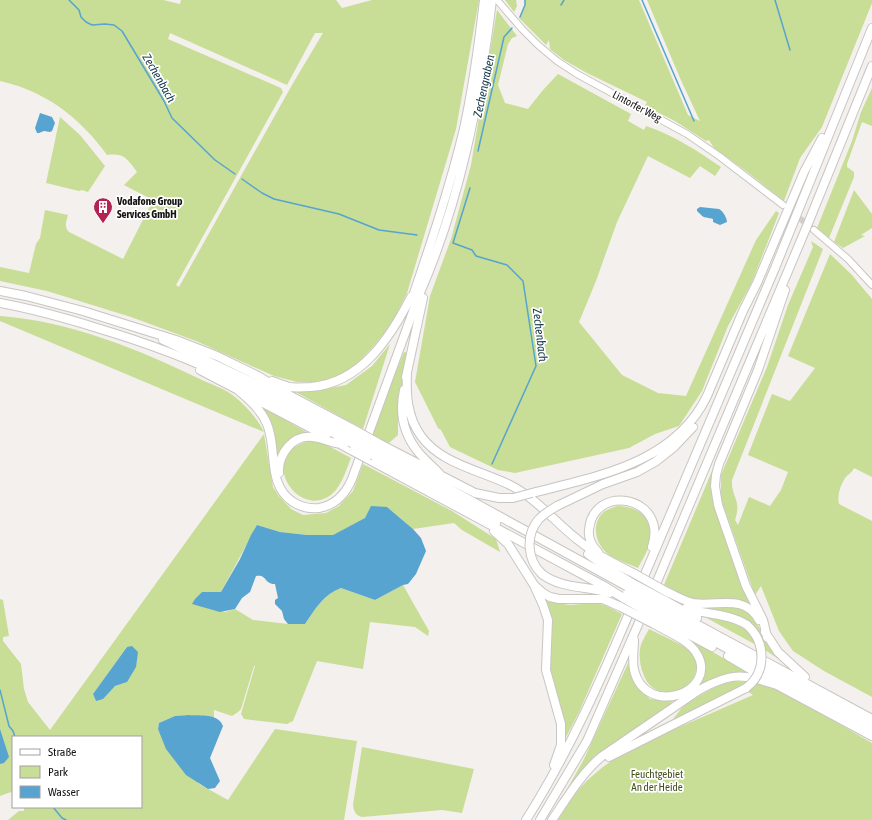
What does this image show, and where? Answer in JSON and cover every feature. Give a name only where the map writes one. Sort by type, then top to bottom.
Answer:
[{"type":"highway","points":[[238,389],[258,408],[266,422],[272,439],[277,482],[284,495],[296,504],[306,508],[322,507],[332,504],[343,494],[352,479],[419,295],[430,269],[453,202],[470,134],[480,79],[491,1]]},
{"type":"highway","points":[[341,444],[309,436],[300,438],[288,446],[280,460],[279,469],[280,479],[288,493],[300,501],[315,504],[331,499],[343,487],[349,476],[415,290],[454,169],[463,131],[478,50],[491,1]]},
{"type":"highway","points":[[526,820],[561,762],[588,708],[769,282],[872,28]]},
{"type":"highway","points":[[540,820],[587,741],[634,635],[807,226],[872,66]]},
{"type":"highway","points":[[377,449],[439,473],[469,490],[482,495],[499,498],[513,498],[611,472],[630,465],[668,444],[685,429],[694,418],[707,396],[804,172],[842,100]]},
{"type":"highway","points":[[767,637],[763,620],[746,586],[718,505],[715,486],[716,475],[719,464],[758,370],[807,226]]},
{"type":"highway","points":[[430,269],[419,311],[407,372],[402,400],[402,412],[404,427],[416,449],[439,473]]},
{"type":"highway","points":[[258,376],[290,387],[303,388],[336,382],[349,375],[372,355],[392,332],[415,290]]},
{"type":"highway","points":[[0,291],[26,296],[83,311],[176,340],[217,356],[258,376],[352,435],[570,555],[660,610],[837,710],[871,734]]},
{"type":"highway","points":[[0,303],[51,314],[149,345],[196,363],[352,435]]},
{"type":"highway","points":[[140,329],[250,381],[352,435],[628,591],[660,610],[728,656],[777,685],[871,734]]},
{"type":"highway","points":[[149,345],[238,389],[591,579],[628,591]]},
{"type":"highway","points":[[407,372],[406,393],[409,408],[420,435],[429,445],[443,456],[504,482],[531,498],[557,522],[611,566]]},
{"type":"highway","points":[[707,396],[703,411],[691,429],[680,442],[665,455],[638,472],[602,484],[557,506],[538,520],[530,536],[529,548],[531,558],[536,568],[542,574],[550,580],[560,583],[609,592],[667,592],[681,599],[692,602],[733,603],[744,605],[756,615],[767,637],[778,652],[805,677]]},
{"type":"highway","points":[[628,591],[611,566],[593,547],[589,538],[589,528],[594,514],[603,505],[612,501],[626,500],[645,509],[651,517],[655,535],[650,554],[649,566]]},
{"type":"highway","points":[[479,520],[508,544],[534,585],[545,609],[548,620],[546,670],[559,711],[562,731],[560,752],[540,798]]},
{"type":"highway","points":[[570,555],[583,557],[611,566]]},
{"type":"highway","points":[[534,585],[543,593],[554,598],[603,599],[628,591]]},
{"type":"highway","points":[[634,635],[634,668],[639,683],[654,695],[660,696],[673,697],[689,690],[698,680],[700,669],[699,659],[696,653],[660,610]]},
{"type":"highway","points":[[583,777],[594,767],[614,754],[746,688],[757,676],[762,658],[761,647],[754,632],[747,625],[734,618],[699,612],[660,610]]},
{"type":"highway","points":[[660,610],[805,677],[872,713]]},
{"type":"highway","points":[[660,610],[872,719]]},
{"type":"highway","points":[[728,656],[837,710]]},
{"type":"highway","points":[[552,820],[572,790],[592,765],[601,757],[685,699],[712,683],[742,676],[751,677],[777,685]]},
{"type":"main road","name":"Lintorfer Weg","points":[[491,1],[558,62],[577,74],[687,134],[719,156],[783,205]]},
{"type":"main road","points":[[814,230],[848,259],[872,285]]},
{"type":"green space","points":[[0,0],[163,0],[180,4],[181,0],[336,0],[342,8],[372,0],[479,0],[456,129],[407,293],[391,325],[353,368],[335,378],[318,382],[297,382],[274,376],[196,341],[131,317],[47,291],[0,281],[0,267],[29,273],[36,244],[40,238],[45,210],[68,215],[66,226],[69,232],[123,259],[153,200],[124,185],[137,172],[125,158],[118,155],[107,155],[78,122],[47,99],[24,88],[0,81]],"holes":[[[170,33],[287,85],[315,33],[323,33],[292,85],[179,287],[176,285],[283,92],[281,88],[168,39]]]},
{"type":"green space","points":[[505,0],[516,0],[517,6],[514,12]]},
{"type":"green space","points":[[524,0],[639,0],[688,115],[700,121],[647,0],[872,0],[872,3],[822,127],[800,158],[784,201],[714,148],[709,140],[706,141],[675,121],[645,106],[647,102],[587,73],[564,60],[550,49],[549,40],[546,45],[519,18],[525,5]]},
{"type":"green space","points":[[497,10],[517,36],[512,38],[508,44],[498,85],[505,103],[528,109],[558,74],[631,114],[628,121],[644,130],[646,126],[666,134],[685,144],[721,167],[715,176],[700,166],[690,178],[648,156],[617,222],[596,281],[579,322],[622,375],[658,393],[686,396],[756,240],[776,211],[779,213],[752,282],[728,326],[702,391],[679,426],[655,434],[629,448],[515,473],[498,470],[450,447],[441,430],[438,428],[415,382],[430,296],[451,239],[471,165]]},
{"type":"green space","points":[[872,88],[872,126],[862,122],[847,164],[847,167],[854,172],[854,177],[829,238],[817,228],[852,141],[861,112]]},
{"type":"green space","points":[[60,117],[80,135],[105,166],[88,192],[46,183]]},
{"type":"green space","points":[[854,190],[872,214],[872,228],[861,235],[865,236],[843,248],[834,242]]},
{"type":"green space","points":[[811,241],[823,249],[732,480],[733,491],[737,503],[735,520],[738,525],[749,497],[770,506],[781,490],[788,472],[748,455],[772,394],[790,401],[815,368],[788,356],[830,254],[851,274],[872,299],[872,477],[854,468],[843,481],[838,498],[839,504],[872,521],[872,697],[824,671],[793,651],[779,631],[761,586],[755,595],[721,499],[721,475],[767,367],[788,305],[813,247]]},
{"type":"green space","points":[[0,316],[26,319],[77,330],[128,347],[152,357],[231,394],[251,413],[264,432],[0,321]]},
{"type":"green space","points":[[390,344],[363,429],[294,391],[314,391],[346,385],[372,366]]},
{"type":"green space","points":[[404,352],[409,353],[398,407],[398,435],[389,443],[372,435],[394,373],[396,372]]},
{"type":"green space","points":[[747,388],[713,482],[751,604],[738,600],[691,599],[672,591],[673,590],[664,585]]},
{"type":"green space","points":[[262,407],[310,434],[277,460]]},
{"type":"green space","points":[[264,434],[273,487],[291,509],[303,515],[326,513],[339,506],[353,491],[363,464],[452,511],[496,539],[500,552],[462,530],[454,523],[413,529],[387,507],[333,535],[307,535],[280,532],[257,525],[221,592],[202,592],[193,604],[225,612],[235,609],[253,620],[288,624],[305,624],[325,598],[341,588],[375,600],[403,585],[429,631],[428,636],[415,627],[370,622],[363,669],[317,661],[293,721],[287,724],[244,719],[241,714],[254,666],[241,709],[232,716],[214,710],[214,717],[189,715],[175,716],[159,723],[158,729],[199,784],[228,800],[275,729],[357,741],[344,820],[8,820],[19,811],[24,811],[24,808],[142,808],[142,736],[12,736],[12,794],[11,792],[0,796],[0,599],[3,600],[9,636],[3,637],[3,641],[21,664],[24,689],[28,702],[50,730]],"holes":[[[127,647],[127,682],[115,686],[96,701],[93,694]]]},
{"type":"green space","points":[[313,440],[323,443],[351,458],[339,486],[333,493],[320,500],[307,499],[296,493],[287,483],[284,470],[286,458],[295,447]]},
{"type":"green space","points":[[617,506],[632,508],[638,511],[648,521],[651,535],[650,543],[638,568],[608,554],[603,549],[597,538],[596,527],[601,516],[606,510]]},
{"type":"green space","points":[[670,596],[741,607],[754,618],[766,640],[780,660],[765,650],[762,638],[757,630],[683,606],[669,598]]},
{"type":"green space","points":[[545,601],[570,605],[595,603],[605,605],[622,614],[579,712],[565,739],[548,662],[552,630],[551,615]]},
{"type":"green space","points":[[703,616],[725,618],[748,630],[758,646]]},
{"type":"green space","points":[[649,629],[686,648],[696,662],[695,673],[690,682],[681,689],[670,692],[659,691],[650,685],[643,673],[640,661],[640,649],[642,641]]},
{"type":"green space","points":[[688,638],[748,672],[724,676],[689,693],[703,673],[703,660],[698,647]]},
{"type":"green space","points":[[630,659],[631,673],[637,688],[650,699],[672,701],[669,707],[593,758],[565,793],[584,759]]},
{"type":"green space","points":[[733,681],[746,682],[736,690],[670,723],[684,705],[718,685]]},
{"type":"green space","name":"Feuchtgebiet An der Heide","points":[[757,683],[791,696],[872,743],[872,820],[558,820],[581,787],[592,776],[618,757],[632,748],[661,734],[753,695],[747,691]]},
{"type":"green space","points":[[362,747],[474,769],[462,813],[442,810],[362,817],[356,814],[353,805]]},
{"type":"water","points":[[40,113],[52,117],[55,123],[52,131],[37,133],[35,128]]},
{"type":"water","points":[[700,207],[719,209],[722,211],[727,222],[720,225],[713,222],[713,219],[703,217],[697,211]]},
{"type":"water","points":[[371,506],[387,507],[413,529],[421,538],[426,551],[416,574],[408,584],[403,585],[375,600],[341,588],[325,598],[305,624],[288,624],[284,619],[282,611],[275,604],[275,600],[278,598],[275,584],[271,584],[262,576],[256,576],[250,592],[242,598],[235,609],[220,612],[192,604],[202,592],[221,592],[257,525],[280,532],[307,535],[333,535],[365,518]]},
{"type":"water","points":[[132,646],[138,652],[136,667],[127,682],[115,686],[103,699],[96,701],[93,694],[127,647]]},
{"type":"water","points":[[204,715],[213,717],[221,722],[223,726],[210,758],[220,781],[215,788],[208,789],[186,775],[166,749],[158,729],[159,723],[175,716]]},
{"type":"water","points":[[0,729],[9,757],[4,763],[0,764]]},
{"type":"waterway","name":"Zechenbach","points":[[69,0],[79,10],[81,17],[86,22],[92,25],[114,25],[122,31],[164,101],[172,118],[215,160],[235,174]]},
{"type":"waterway","name":"Zechengraben","points":[[520,17],[525,5],[525,0]]},
{"type":"waterway","points":[[561,5],[564,0]]},
{"type":"waterway","points":[[642,0],[694,121]]},
{"type":"waterway","points":[[775,0],[790,50]]},
{"type":"waterway","name":"Zechengraben","points":[[478,151],[504,37],[512,28]]},
{"type":"waterway","name":"Zechenbach","points":[[242,179],[262,193],[274,199],[339,214],[379,230],[417,235]]},
{"type":"waterway","name":"Zechenbach","points":[[470,188],[453,243],[472,250],[476,256],[507,265],[523,281],[536,366],[492,464]]},
{"type":"waterway","points":[[0,690],[9,726],[15,736]]},
{"type":"waterway","points":[[54,808],[62,818],[66,820]]},
{"type":"tunnel","points":[[786,207],[814,230]]},
{"type":"place","name":"Vodafone Group Services GmbH","points":[[103,224]]}]
